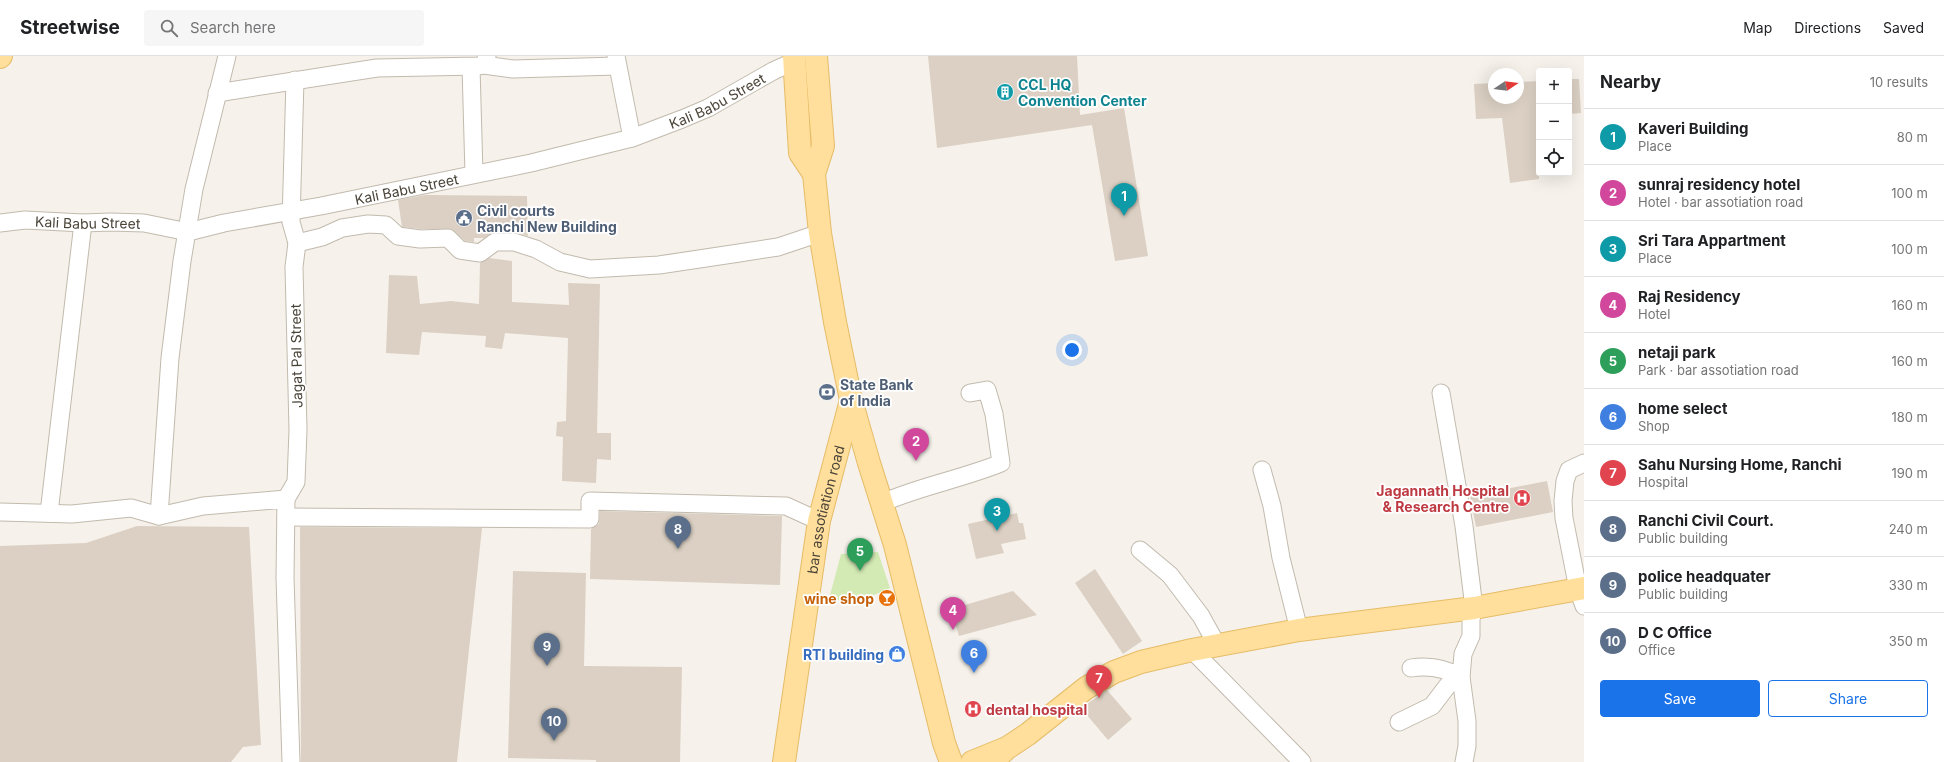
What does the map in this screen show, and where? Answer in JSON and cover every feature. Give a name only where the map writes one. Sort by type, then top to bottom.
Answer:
[{"type":"main road","points":[[816,56],[823,146],[814,174],[820,233],[835,322],[851,400],[895,544],[944,743],[957,762],[1000,755],[1086,688],[1114,672],[1141,662],[1192,650],[1299,630],[1582,594]]},
{"type":"main road","points":[[795,59],[800,153],[814,174]]},
{"type":"main road","name":"bar assotiation road","points":[[784,762],[819,521],[851,400]]},
{"type":"street","points":[[159,516],[170,358],[194,189],[227,56]]},
{"type":"street","name":"Kali Babu Street","points":[[0,224],[25,220],[83,223],[144,223],[188,232],[224,223],[531,163],[632,138],[708,108],[795,59]]},
{"type":"street","points":[[217,94],[295,80],[377,68],[481,62],[513,68],[549,62],[616,61],[632,138]]},
{"type":"street","points":[[474,174],[481,62]]},
{"type":"street","name":"Jagat Pal Street","points":[[286,499],[296,482],[298,430],[294,267],[297,243],[291,222],[293,210],[295,80]]},
{"type":"street","points":[[49,513],[83,223]]},
{"type":"street","points":[[297,243],[322,237],[342,228],[368,224],[386,225],[398,236],[448,238],[460,250],[480,253],[495,242],[514,242],[536,248],[560,262],[590,269],[659,265],[778,247],[820,233]]},
{"type":"street","points":[[882,503],[916,489],[986,469],[1001,463],[994,414],[986,390],[970,393]]},
{"type":"street","points":[[1441,394],[1464,526],[1474,608],[1471,619],[1471,636],[1463,654],[1461,677],[1468,721],[1467,746],[1464,762]]},
{"type":"street","points":[[1582,594],[1563,501],[1569,470],[1584,463]]},
{"type":"street","points":[[1262,470],[1272,506],[1281,558],[1299,630]]},
{"type":"street","points":[[0,512],[72,514],[131,508],[159,516],[204,506],[286,499],[285,578],[291,762]]},
{"type":"street","points":[[286,517],[590,519],[590,501],[786,506],[819,521]]},
{"type":"street","points":[[1140,550],[1170,575],[1201,616],[1217,646]]},
{"type":"street","points":[[1192,650],[1302,762]]},
{"type":"street","points":[[1411,668],[1426,666],[1448,670],[1461,677]]},
{"type":"street","points":[[1399,722],[1432,706],[1448,685],[1461,677]]},
{"type":"green space","points":[[878,552],[890,588],[858,602],[829,599],[841,554]]},
{"type":"building","name":"CCL HQ Convention Center","points":[[928,56],[1077,56],[1080,115],[1124,108],[1148,256],[1115,261],[1092,125],[937,148]]},
{"type":"building","points":[[1572,79],[1579,79],[1581,113],[1572,114]]},
{"type":"building","points":[[1536,81],[1536,176],[1539,176],[1539,179],[1510,183],[1502,118],[1476,119],[1474,84],[1488,83],[1488,104],[1524,104],[1524,82]]},
{"type":"building","name":"Civil courts Ranchi New Building","points":[[425,195],[527,196],[528,236],[514,232],[495,232],[484,238],[474,238],[474,242],[465,241],[451,229],[420,229],[402,227],[398,200]]},
{"type":"building","points":[[489,258],[512,261],[512,302],[569,305],[568,283],[600,284],[597,433],[611,433],[611,460],[597,459],[596,483],[562,481],[563,437],[556,436],[557,422],[566,421],[568,338],[505,333],[502,349],[485,347],[486,336],[422,332],[419,355],[386,353],[389,275],[417,276],[420,304],[451,301],[479,304],[480,263]]},
{"type":"building","points":[[1547,481],[1553,512],[1476,527],[1470,496]]},
{"type":"building","points":[[600,511],[782,516],[780,585],[590,579],[591,529],[599,524]]},
{"type":"building","points":[[1017,513],[1019,523],[1023,523],[1026,539],[1001,544],[1004,553],[976,559],[968,524]]},
{"type":"building","points":[[137,526],[249,527],[261,745],[243,747],[231,762],[0,762],[0,546],[86,543]]},
{"type":"building","points":[[300,527],[482,528],[457,762],[301,762]]},
{"type":"building","points":[[1095,569],[1142,641],[1123,654],[1075,583]]},
{"type":"building","points":[[513,571],[586,573],[584,666],[682,667],[680,762],[596,762],[596,760],[508,758]]},
{"type":"building","points":[[1013,591],[1037,615],[959,636],[951,609]]},
{"type":"building","points":[[1107,690],[1132,719],[1108,740],[1081,708]]},
{"type":"place","name":"CCL HQ Convention Center","points":[[1005,92]]},
{"type":"place","name":"Kaveri Building","points":[[1124,216]]},
{"type":"place","name":"Civil courts Ranchi New Building","points":[[464,218]]},
{"type":"place","name":"State Bank of India","points":[[827,392]]},
{"type":"place","name":"sunraj residency hotel","points":[[916,461]]},
{"type":"place","name":"Jagannath Hospital & Research Centre","points":[[1522,498]]},
{"type":"place","name":"Sri Tara Appartment","points":[[997,531]]},
{"type":"place","name":"Ranchi Civil Court.","points":[[678,549]]},
{"type":"place","name":"netaji park","points":[[860,571]]},
{"type":"place","name":"wine shop","points":[[887,598]]},
{"type":"place","name":"Raj Residency","points":[[953,630]]},
{"type":"place","name":"RTI building","points":[[897,654]]},
{"type":"place","name":"police headquater","points":[[547,666]]},
{"type":"place","name":"home select","points":[[974,673]]},
{"type":"place","name":"Sahu Nursing Home, Ranchi","points":[[1099,698]]},
{"type":"place","name":"dental hospital","points":[[973,709]]},
{"type":"place","name":"D C Office","points":[[554,741]]}]
